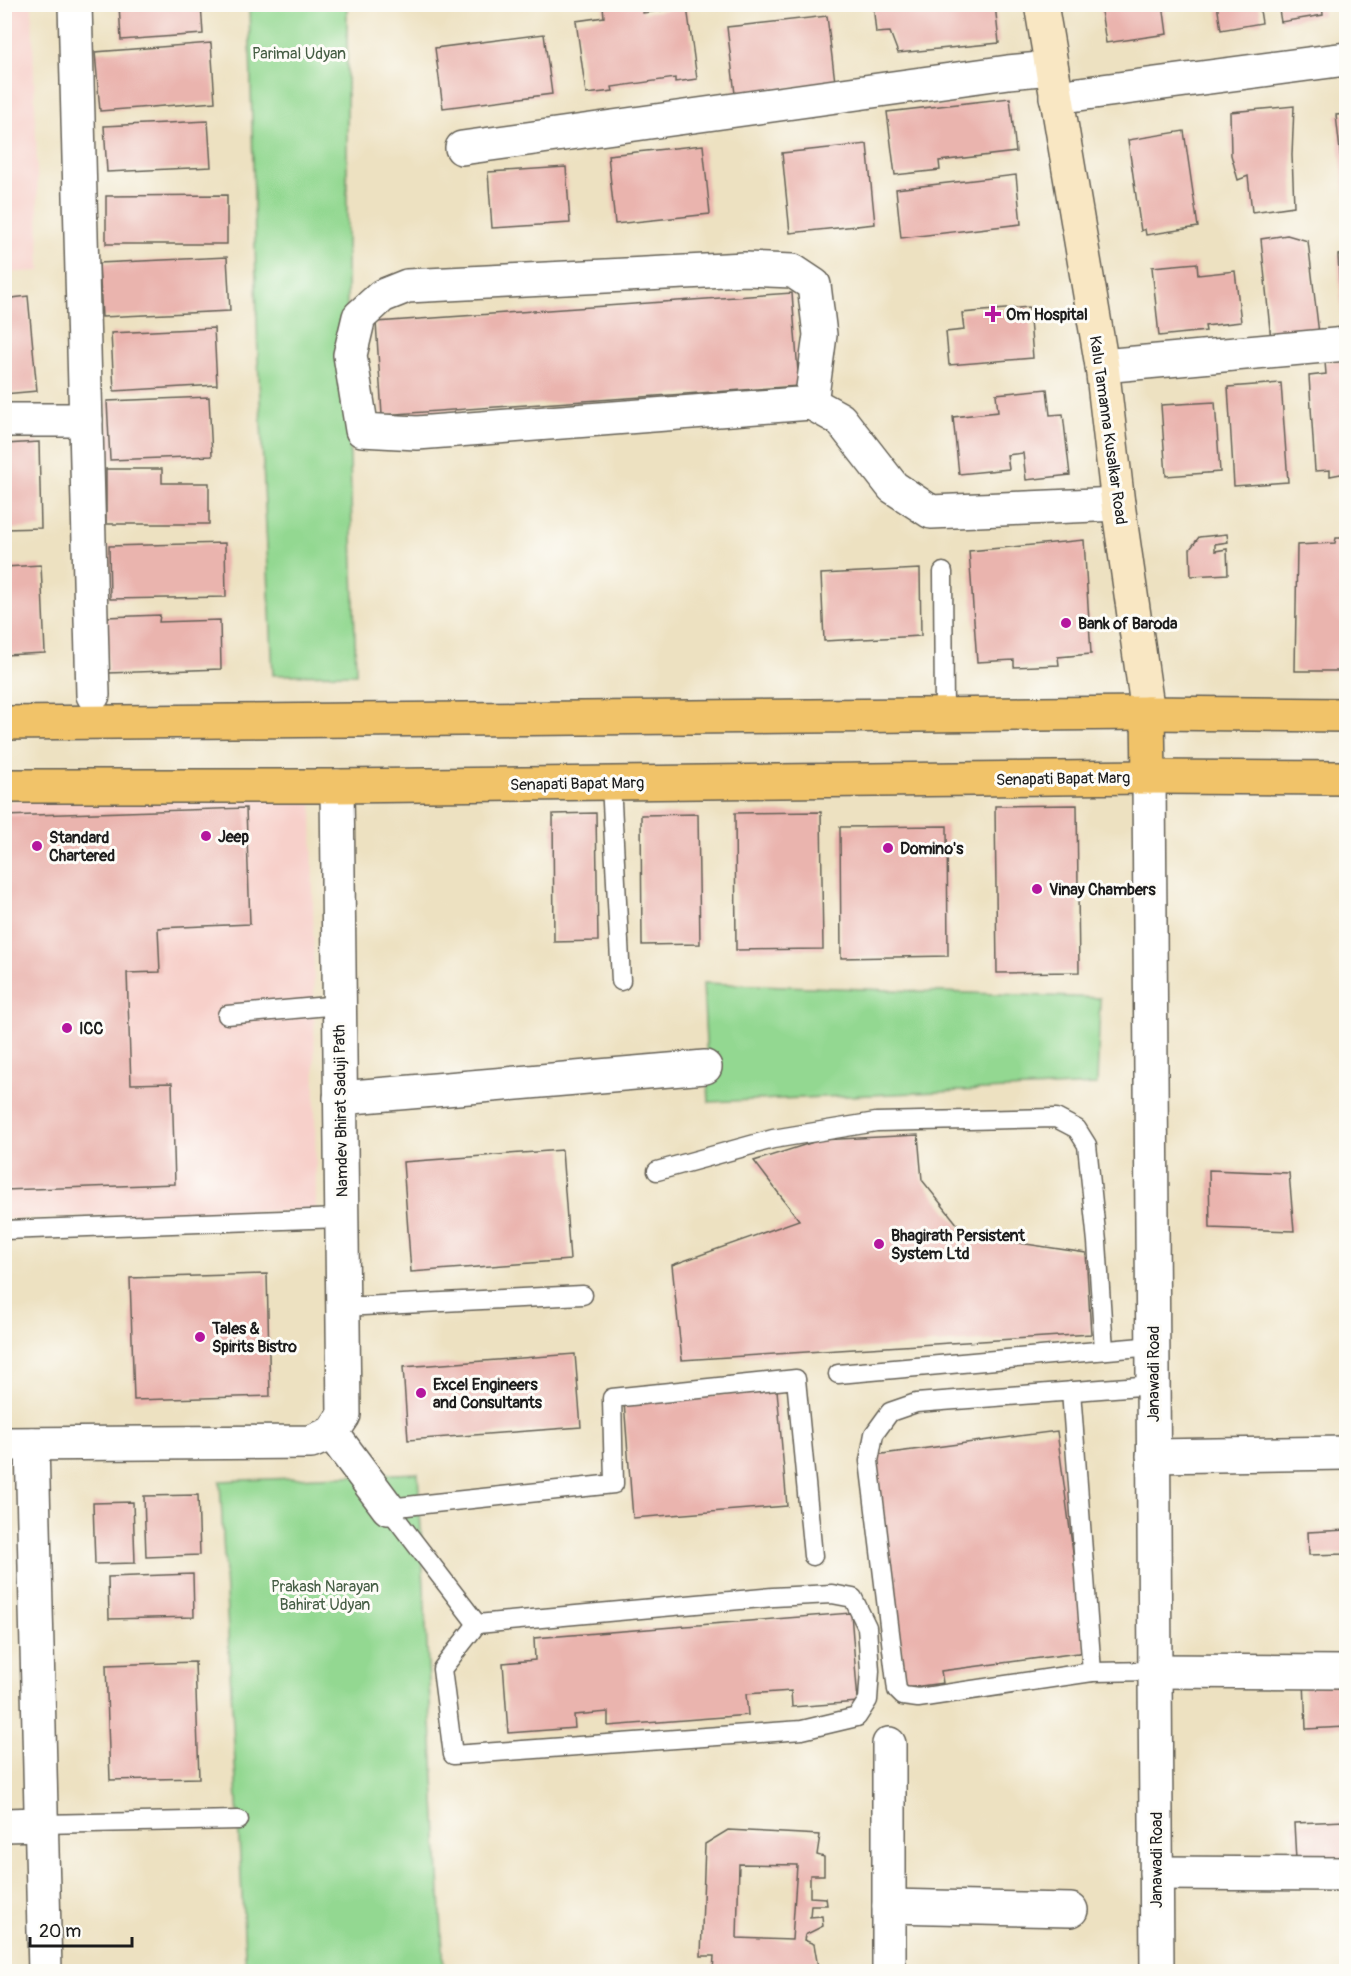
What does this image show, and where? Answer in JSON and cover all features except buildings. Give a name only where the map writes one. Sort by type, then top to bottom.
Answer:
[{"type":"main road","name":"Kalu Tamanna Kusalkar Road","points":[[1041,4],[1102,366],[1118,504],[1148,713]]},
{"type":"main road","points":[[4,723],[1148,713],[1347,715]]},
{"type":"main road","name":"Senapati Bapat Marg","points":[[1148,713],[1149,777]]},
{"type":"main road","name":"Senapati Bapat Marg","points":[[4,786],[337,786],[1149,777],[1347,778]]},
{"type":"street","points":[[75,4],[93,695]]},
{"type":"street","points":[[462,148],[1008,72],[1054,82],[1347,59]]},
{"type":"street","points":[[811,403],[820,335],[814,285],[793,272],[745,268],[407,286],[382,296],[358,317],[350,355],[362,430],[417,434],[811,403],[840,419],[893,487],[931,512],[1118,504]]},
{"type":"street","points":[[1102,366],[1347,344]]},
{"type":"street","points":[[4,420],[86,420]]},
{"type":"street","name":"Janawadi Road","points":[[1149,777],[1157,1971]]},
{"type":"street","name":"Namdev Bhirat Saduji Path","points":[[332,1433],[344,1415],[337,786]]},
{"type":"street","points":[[340,1098],[705,1067]]},
{"type":"street","points":[[45,1971],[41,1824],[18,1444],[311,1442],[332,1433],[388,1508]]},
{"type":"street","points":[[1153,1456],[1347,1454]]},
{"type":"street","points":[[1155,1671],[1347,1672]]},
{"type":"street","points":[[889,1744],[889,1971]]},
{"type":"street","points":[[4,1825],[41,1824]]},
{"type":"street","points":[[1156,1873],[1347,1874]]},
{"type":"street","points":[[889,1906],[1071,1910]]},
{"type":"lane","points":[[944,572],[944,715]]},
{"type":"lane","points":[[611,783],[621,981]]},
{"type":"lane","points":[[227,1015],[339,1005]]},
{"type":"lane","points":[[657,1171],[773,1139],[876,1122],[1056,1118],[1077,1129],[1087,1145],[1097,1242],[1104,1350]]},
{"type":"lane","points":[[4,1230],[341,1218]]},
{"type":"lane","points":[[343,1307],[583,1295]]},
{"type":"lane","points":[[838,1374],[1153,1346]]},
{"type":"lane","points":[[388,1508],[614,1484],[612,1398],[796,1379],[813,1556]]},
{"type":"lane","points":[[1153,1386],[916,1403],[890,1412],[874,1434],[869,1461],[897,1690],[903,1696],[918,1698],[1092,1672],[1155,1671]]},
{"type":"lane","points":[[1071,1391],[1092,1672]]},
{"type":"lane","points":[[388,1508],[477,1624]]},
{"type":"lane","points":[[832,1594],[853,1598],[867,1628],[870,1671],[868,1700],[857,1717],[802,1730],[453,1755],[442,1669],[477,1624],[773,1597],[832,1594]]},
{"type":"lane","points":[[41,1824],[239,1820]]},
{"type":"shaded area","points":[[4,5],[32,5],[40,271],[5,273]]},
{"type":"shaded area","points":[[312,795],[316,1210],[5,1219],[4,801]]},
{"type":"green space","name":"Parimal Udyan","points":[[249,5],[347,5],[347,352],[356,674],[273,675],[258,359]]},
{"type":"green space","points":[[703,983],[1100,998],[1097,1085],[709,1102]]},
{"type":"green space","name":"Prakash Narayan Bahirat Udyan","points":[[418,1473],[444,1971],[246,1971],[220,1481]]},
{"type":"place","name":"Om Hospital","points":[[993,314]]},
{"type":"place","name":"Bank of Baroda","points":[[1066,623]]},
{"type":"place","name":"Jeep","points":[[206,836]]},
{"type":"place","name":"Standard Chartered","points":[[37,846]]},
{"type":"place","name":"Domino's","points":[[888,848]]},
{"type":"place","name":"Vinay Chambers","points":[[1037,889]]},
{"type":"place","name":"ICC","points":[[67,1028]]},
{"type":"place","name":"Bhagirath Persistent System Ltd","points":[[879,1244]]},
{"type":"place","name":"Tales & Spirits Bistro","points":[[200,1337]]},
{"type":"place","name":"Excel Engineers and Consultants","points":[[421,1393]]}]
